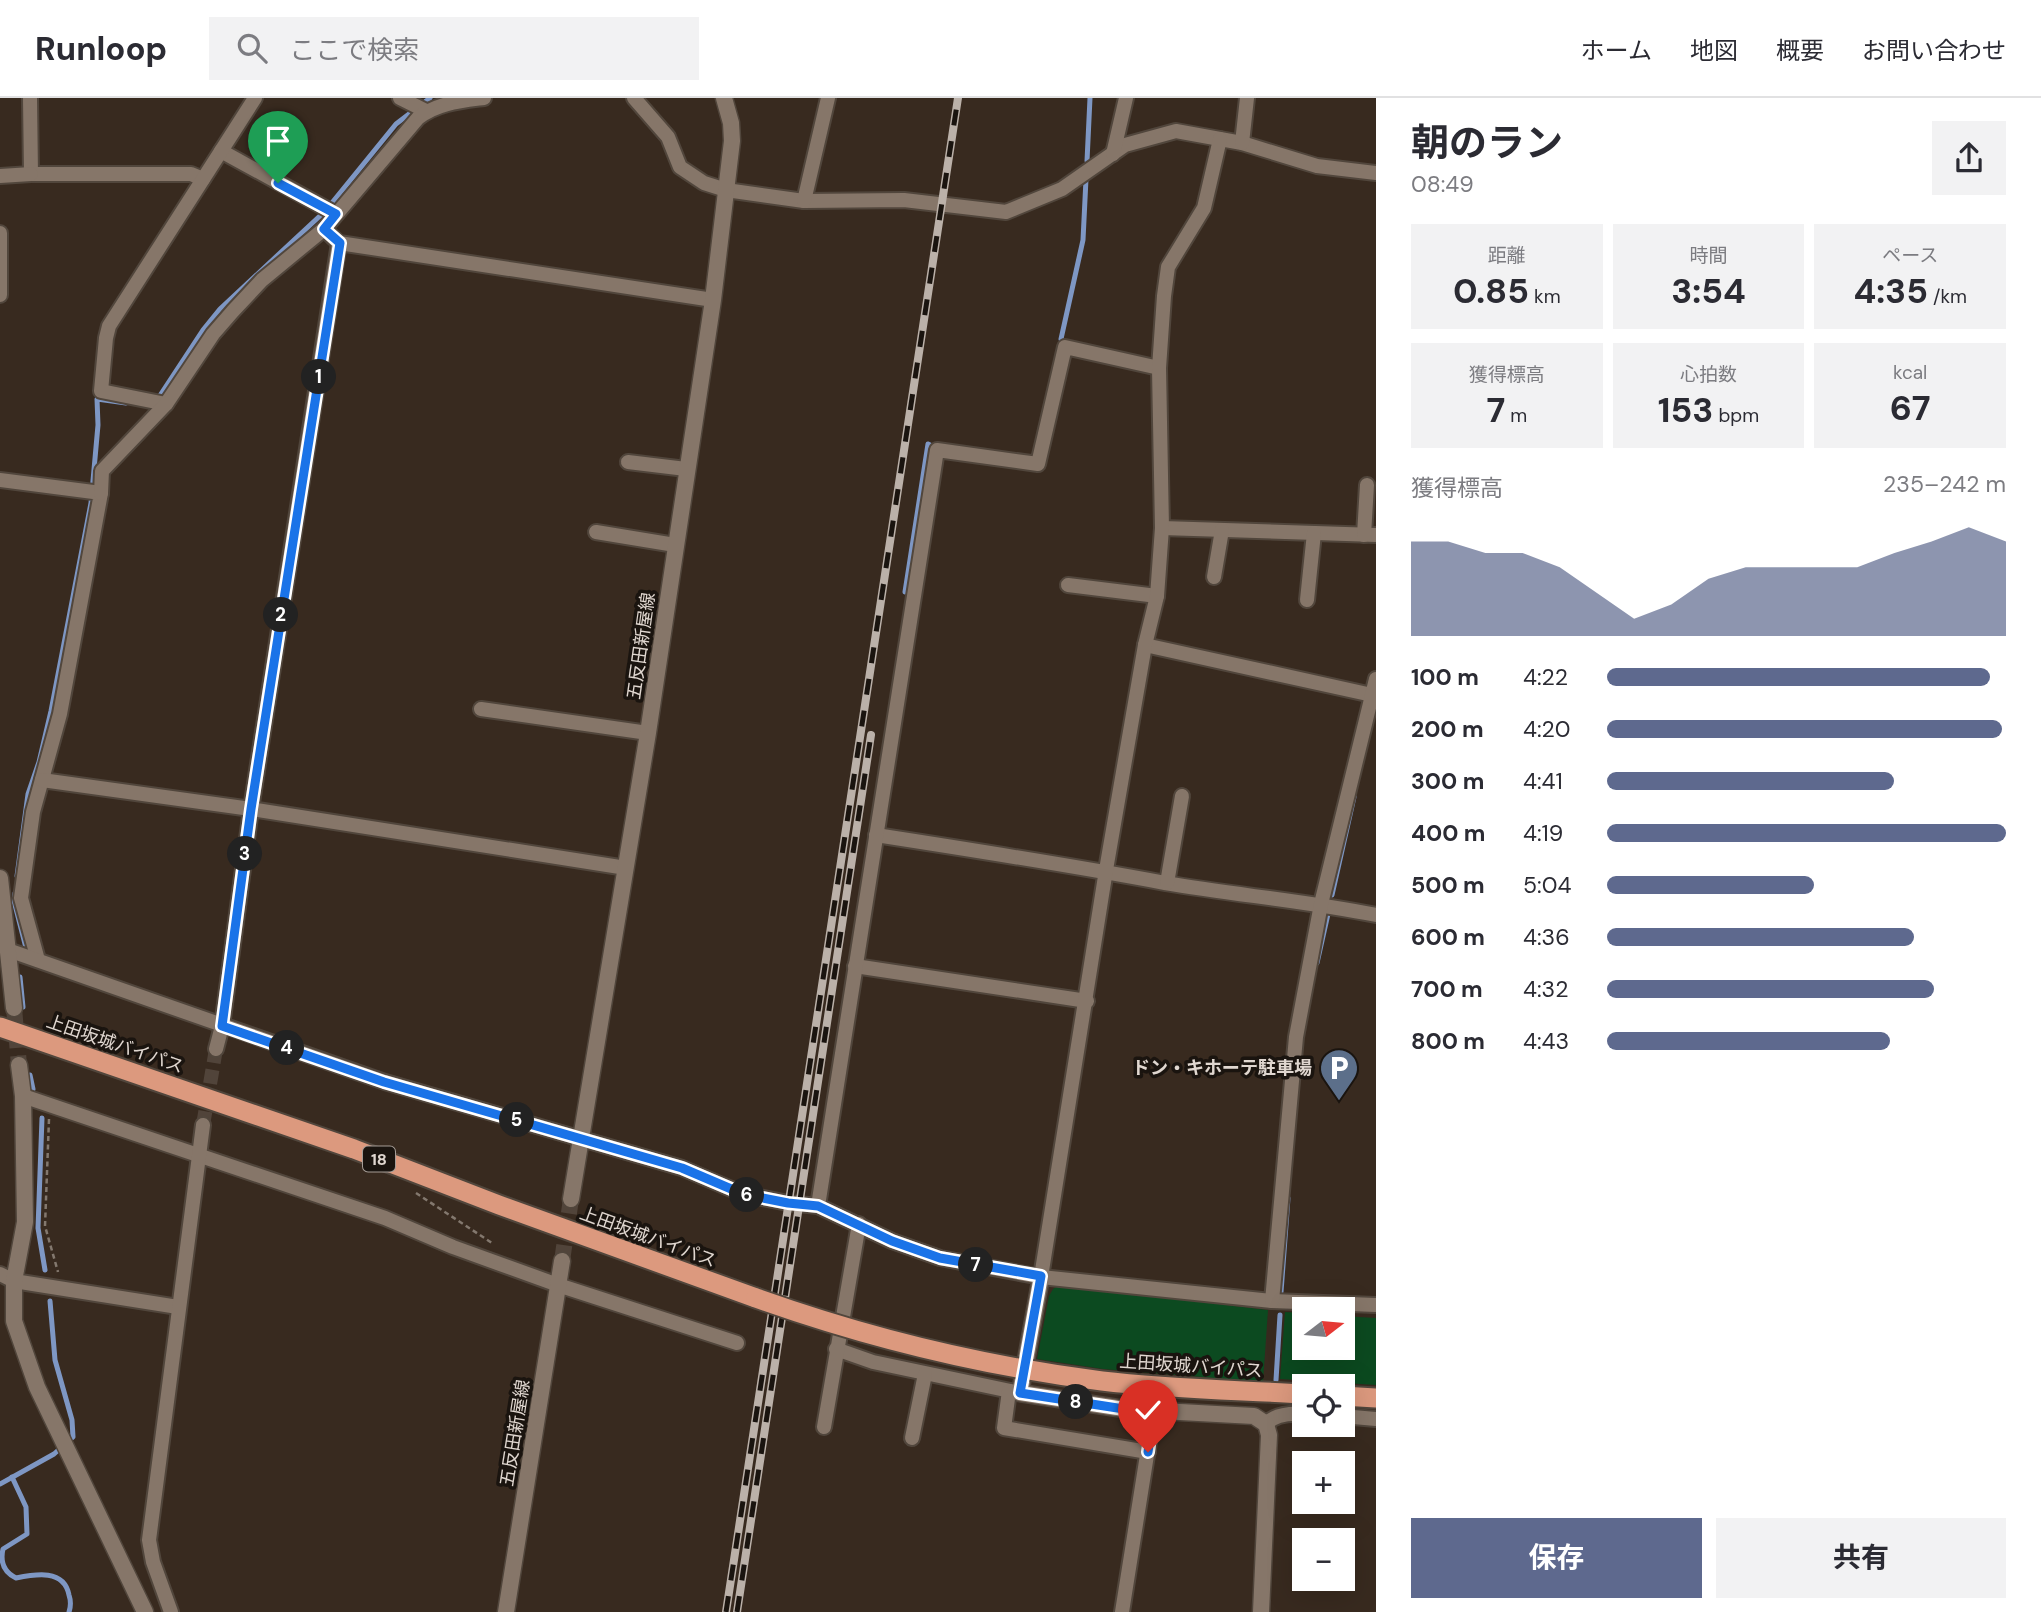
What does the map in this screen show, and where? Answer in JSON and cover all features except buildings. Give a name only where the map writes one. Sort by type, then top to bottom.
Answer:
[{"type":"highway","name":"上田坂城バイパス","points":[[0,1027],[354,1149],[499,1205],[756,1298],[892,1342],[985,1362],[1102,1381],[1292,1393]]},
{"type":"highway","points":[[1355,1397],[1376,1398]]},
{"type":"street","points":[[30,98],[31,174]]},
{"type":"street","points":[[160,402],[101,391],[109,326],[255,98]]},
{"type":"street","points":[[400,98],[420,108],[484,98]]},
{"type":"street","points":[[634,98],[668,137],[680,167],[704,183],[726,190],[804,201],[904,200],[1006,212],[1062,189],[1125,145],[1176,131],[1242,143],[1317,166],[1376,173]]},
{"type":"street","name":"五反田新屋線","points":[[571,1199],[648,733],[713,300],[732,141],[731,123],[724,98]]},
{"type":"street","points":[[804,201],[828,98]]},
{"type":"street","points":[[1113,154],[1126,98]]},
{"type":"street","points":[[1242,143],[1247,98]]},
{"type":"street","points":[[38,960],[21,898],[33,812],[60,714],[95,491],[102,471],[233,311],[262,280],[324,229],[418,118],[420,108]]},
{"type":"street","points":[[1148,1452],[1004,1428],[1041,1276],[1106,870],[1145,645],[1157,596],[1162,528],[1159,368],[1168,267],[1204,208],[1220,139]]},
{"type":"street","points":[[220,151],[336,214]]},
{"type":"street","points":[[0,176],[191,174],[203,179]]},
{"type":"street","points":[[324,229],[340,243],[713,300]]},
{"type":"street","points":[[0,233],[0,295]]},
{"type":"street","points":[[216,1049],[222,1026],[251,809],[340,243]]},
{"type":"street","points":[[818,1206],[937,450],[1038,464],[1065,347],[1159,368]]},
{"type":"street","points":[[628,462],[686,469]]},
{"type":"street","points":[[0,480],[95,491]]},
{"type":"street","points":[[1162,528],[1370,535],[1367,485]]},
{"type":"street","points":[[1214,577],[1222,530]]},
{"type":"street","points":[[596,532],[675,545]]},
{"type":"street","points":[[1307,600],[1314,533]]},
{"type":"street","points":[[1068,585],[1157,596]]},
{"type":"street","points":[[1145,645],[1372,706]]},
{"type":"street","points":[[1272,1301],[1296,1037],[1321,904],[1372,706],[1376,679]]},
{"type":"street","points":[[481,709],[648,733]]},
{"type":"street","points":[[42,780],[251,809],[626,868]]},
{"type":"street","points":[[1167,883],[1182,796]]},
{"type":"street","points":[[876,835],[1106,870],[1167,883],[1321,904],[1376,915]]},
{"type":"street","points":[[0,878],[14,1008]]},
{"type":"street","points":[[8,950],[384,1082],[682,1168],[743,1194],[818,1206],[892,1241],[940,1258],[1041,1276],[1272,1301],[1376,1305]]},
{"type":"street","points":[[855,966],[1087,1001]]},
{"type":"street","points":[[19,1065],[23,1096],[25,1222],[7,1278],[14,1321],[37,1387],[145,1612]]},
{"type":"street","points":[[23,1096],[384,1218],[453,1247],[558,1285],[737,1343]]},
{"type":"street","points":[[171,1612],[153,1562],[149,1540],[203,1125]]},
{"type":"street","points":[[824,1427],[859,1224]]},
{"type":"street","name":"五反田新屋線","points":[[506,1612],[562,1261]]},
{"type":"street","points":[[7,1278],[178,1307]]},
{"type":"street","points":[[836,1349],[873,1362],[1014,1392],[1124,1409],[1254,1416],[1266,1424],[1269,1435],[1261,1612]]},
{"type":"street","points":[[912,1438],[925,1374]]},
{"type":"street","points":[[1122,1612],[1154,1411]]},
{"type":"street","points":[[1266,1424],[1271,1419],[1292,1415]]},
{"type":"street","points":[[1355,1417],[1376,1419]]},
{"type":"path","points":[[50,1105],[45,1226],[62,1289]]},
{"type":"path","points":[[411,1190],[480,1238],[499,1247]]},
{"type":"green space","points":[[1059,1285],[1268,1310],[1263,1382],[1103,1369],[1037,1359],[1049,1296]]},
{"type":"green space","points":[[1285,1312],[1292,1312],[1292,1360],[1355,1360],[1355,1317],[1376,1318],[1376,1385],[1355,1384],[1355,1374],[1292,1374],[1292,1380],[1280,1379]]},
{"type":"waterway","points":[[331,204],[396,124],[430,98]]},
{"type":"waterway","points":[[1087,161],[1090,98]]},
{"type":"waterway","points":[[1061,339],[1083,240],[1086,179]]},
{"type":"waterway","points":[[157,400],[220,309],[322,214]]},
{"type":"waterway","points":[[17,876],[28,794],[51,711],[91,503],[98,425],[97,399],[126,403]]},
{"type":"waterway","points":[[905,592],[928,444],[930,445]]},
{"type":"waterway","points":[[1332,895],[1354,797]]},
{"type":"waterway","points":[[15,893],[14,901],[26,948]]},
{"type":"waterway","points":[[1317,963],[1328,914]]},
{"type":"waterway","points":[[20,977],[23,1007]]},
{"type":"waterway","points":[[30,1075],[33,1089]]},
{"type":"waterway","points":[[42,1118],[38,1228],[45,1270]]},
{"type":"waterway","points":[[1281,1292],[1288,1198]]},
{"type":"waterway","points":[[0,1484],[54,1454],[73,1437],[72,1420],[55,1360],[50,1301]]},
{"type":"waterway","points":[[1276,1380],[1280,1315]]},
{"type":"waterway","points":[[12,1477],[26,1507],[27,1534],[3,1549],[4,1566],[8,1573],[16,1578],[48,1575],[61,1581],[70,1597],[69,1612]]},
{"type":"tunnel","points":[[14,1008],[19,1065]]},
{"type":"tunnel","points":[[203,1125],[216,1049]]},
{"type":"tunnel","points":[[562,1261],[571,1199]]},
{"type":"railway","points":[[726,1612],[958,98]]},
{"type":"railway","points":[[737,1612],[871,735]]},
{"type":"place","name":"ドン・キホーテ駐車場","points":[[1339,1102]]},
{"type":"route","points":[[278,183],[336,214],[324,229],[340,243],[251,809],[222,1026],[384,1082],[682,1168],[743,1194],[818,1206],[892,1241],[940,1258],[1041,1276],[1020,1393],[1154,1411],[1148,1452]]}]
